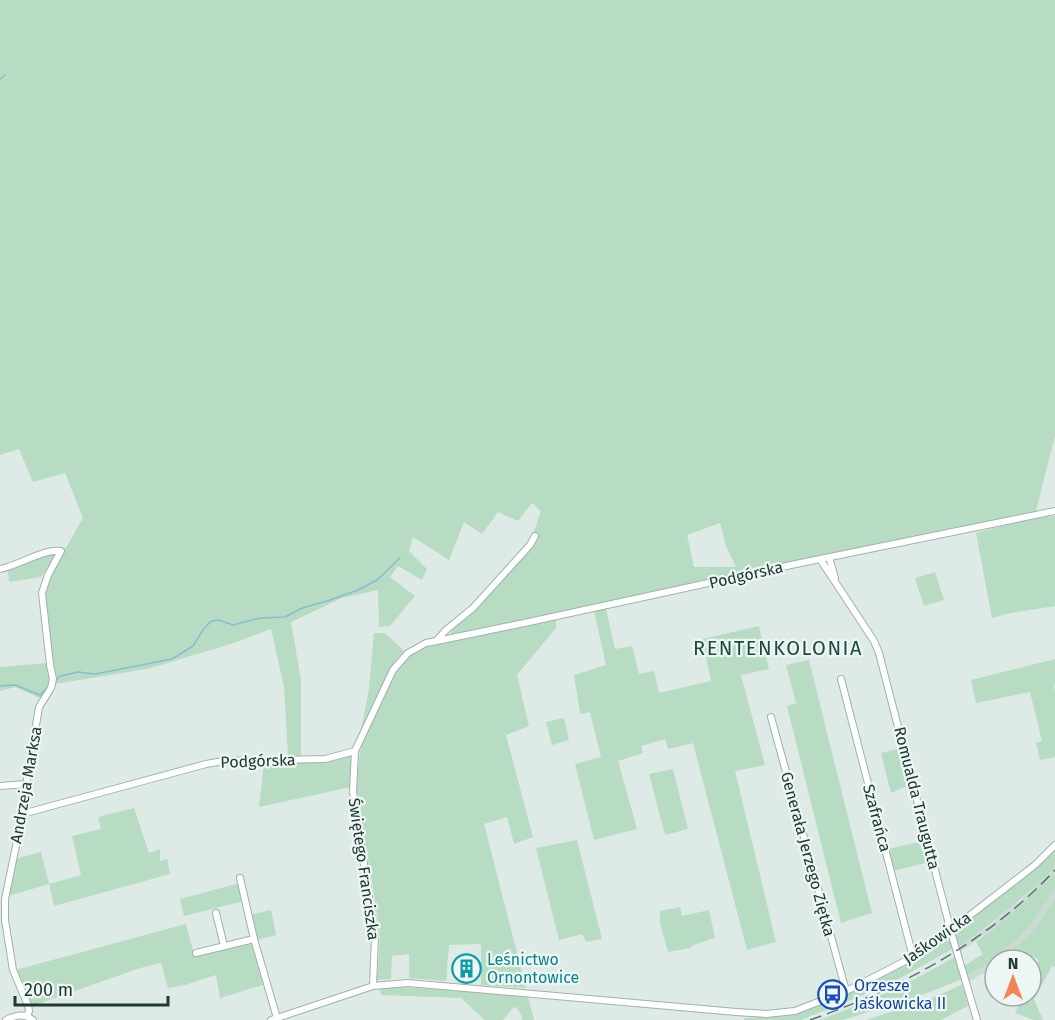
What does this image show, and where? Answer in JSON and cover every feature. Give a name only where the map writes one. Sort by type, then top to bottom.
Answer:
[{"type":"street","name":"Podgórska","points":[[22,814],[223,760],[325,759],[356,751],[393,670],[408,653],[426,643],[1055,511]]},
{"type":"street","name":"Podgórska","points":[[437,640],[473,608],[530,545],[535,536]]},
{"type":"street","name":"Andrzeja Marksa","points":[[0,569],[50,551],[62,551],[48,575],[42,593],[53,679],[39,707],[2,921],[13,970],[28,1005],[30,1018]]},
{"type":"street","name":"Romualda Traugutta","points":[[830,557],[837,584]]},
{"type":"street","name":"Romualda Traugutta","points":[[820,560],[879,653],[951,930],[977,1020]]},
{"type":"street","name":"Szafrańca","points":[[841,679],[913,957]]},
{"type":"street","name":"Generała Jerzego Ziętka","points":[[771,717],[846,991]]},
{"type":"street","name":"Świętego Franciszka","points":[[356,751],[353,792],[375,936],[374,986]]},
{"type":"street","points":[[0,786],[27,784]]},
{"type":"street","name":"Jaśkowicka","points":[[274,1019],[374,986],[408,983],[766,1014],[795,1011],[846,991],[913,957],[1035,865],[1055,845]]},
{"type":"street","points":[[240,878],[274,1019]]},
{"type":"street","points":[[216,913],[224,946]]},
{"type":"street","points":[[196,953],[254,939]]},
{"type":"street","points":[[6,1020],[18,1015],[30,1018]]},
{"type":"shaded area","points":[[1055,866],[1055,874],[1032,896],[1005,920],[960,952],[958,947],[1022,899]]},
{"type":"shaded area","points":[[1055,889],[1055,898],[1031,933],[1014,948],[1006,948],[1020,937]]},
{"type":"shaded area","points":[[983,967],[983,973],[969,982],[967,976]]},
{"type":"green space","points":[[0,0],[1055,0],[1055,436],[1036,511],[453,636],[450,630],[532,547],[533,534],[541,511],[532,503],[518,521],[498,512],[482,534],[464,522],[449,560],[413,537],[409,551],[427,569],[422,580],[398,566],[390,577],[415,596],[390,626],[379,627],[378,590],[342,598],[291,622],[301,680],[301,757],[288,756],[284,687],[271,629],[231,644],[147,669],[54,684],[43,592],[48,575],[83,518],[65,473],[33,482],[19,449],[0,455]],"holes":[[[720,523],[726,546],[736,567],[694,567],[687,535]]]},
{"type":"green space","points":[[1055,516],[1055,606],[992,618],[976,533],[1029,519]]},
{"type":"green space","points":[[53,553],[54,559],[41,577],[9,582],[8,571]]},
{"type":"green space","points":[[935,572],[944,600],[924,606],[915,578]]},
{"type":"green space","points":[[606,609],[615,649],[632,646],[639,674],[654,671],[659,693],[711,681],[702,639],[759,626],[769,669],[741,675],[765,765],[735,771],[776,942],[747,950],[693,743],[668,749],[665,739],[641,746],[643,753],[618,761],[637,829],[594,840],[575,764],[601,757],[590,712],[580,714],[574,675],[606,665],[594,611]]},
{"type":"green space","points":[[556,619],[556,628],[517,675],[529,726],[506,735],[533,837],[514,844],[507,817],[484,824],[526,988],[481,985],[481,944],[449,945],[446,981],[409,978],[409,954],[392,956],[391,979],[377,980],[379,927],[356,790],[360,752],[364,739],[395,674],[408,656],[423,648]]},
{"type":"green space","points":[[374,633],[385,633],[404,651],[395,661],[361,732],[369,688]]},
{"type":"green space","points":[[1055,659],[1055,757],[1040,760],[1036,743],[1042,741],[1030,692],[976,703],[971,680]]},
{"type":"green space","points":[[809,660],[872,913],[841,923],[787,706],[796,703],[786,665]]},
{"type":"green space","points":[[47,663],[49,682],[42,699],[15,687],[0,691],[0,667]]},
{"type":"green space","points":[[564,718],[569,740],[552,745],[546,722]]},
{"type":"green space","points":[[902,748],[911,784],[891,793],[881,753]]},
{"type":"green space","points":[[353,756],[351,787],[259,807],[264,762]]},
{"type":"green space","points":[[673,769],[688,829],[665,835],[649,774]]},
{"type":"green space","points":[[134,808],[149,853],[160,849],[160,861],[167,859],[170,874],[54,906],[49,884],[81,875],[72,836],[101,829],[98,817]]},
{"type":"green space","points":[[577,840],[602,939],[586,942],[582,934],[559,940],[536,848]]},
{"type":"green space","points":[[924,841],[930,862],[893,871],[888,849]]},
{"type":"green space","points":[[1055,849],[1055,866],[1051,871],[1006,911],[958,947],[955,933],[957,929],[1045,860]]},
{"type":"green space","points":[[41,852],[49,884],[8,896],[15,859]]},
{"type":"green space","points":[[1055,874],[1055,889],[1020,937],[1006,948],[983,948],[983,954],[976,942],[1005,920]]},
{"type":"green space","points":[[240,883],[244,901],[184,916],[180,899]]},
{"type":"green space","points":[[1055,898],[1055,967],[1052,966],[1043,982],[1043,948],[1014,948],[1031,933]]},
{"type":"green space","points":[[680,907],[682,916],[709,910],[715,938],[690,948],[668,952],[660,923],[660,911]]},
{"type":"green space","points":[[271,910],[276,935],[257,940],[250,915]]},
{"type":"green space","points":[[186,924],[194,955],[251,942],[263,985],[220,998],[216,975],[168,988],[161,963],[140,968],[32,1006],[17,972],[19,969]]},
{"type":"green space","points":[[946,940],[951,942],[954,948],[895,981],[801,1020],[744,1020],[744,1018],[765,1018],[796,1013],[846,994],[902,966],[938,942]]},
{"type":"green space","points":[[983,954],[983,967],[967,976],[964,966]]},
{"type":"green space","points":[[956,956],[962,979],[922,995],[843,1020],[819,1020],[889,991]]},
{"type":"green space","points":[[963,984],[968,1006],[941,1020],[866,1020],[928,1000]]},
{"type":"green space","points":[[399,987],[528,997],[534,1020],[522,1020],[522,1016],[514,1007],[503,1020],[485,1020],[461,998],[381,995],[380,989]]},
{"type":"green space","points":[[1017,1008],[1038,1008],[1043,1020],[1034,1020],[1015,1013]]},
{"type":"waterway","points":[[0,79],[5,75]]},
{"type":"waterway","points":[[56,680],[60,676],[78,672],[95,674],[172,659],[193,646],[211,621],[219,620],[233,625],[260,618],[285,617],[302,608],[358,590],[377,580],[400,558]]},
{"type":"waterway","points":[[0,686],[15,685],[40,695],[47,688]]},
{"type":"railway","points":[[810,1020],[877,993],[942,960],[1002,919],[1055,870]]},
{"type":"place","name":"Leśnictwo Ornontowice","points":[[466,968]]},
{"type":"place","name":"Orzesze Jaśkowicka II","points":[[833,994]]},
{"type":"district","name":"RENTENKOLONIA","points":[[778,648]]}]
